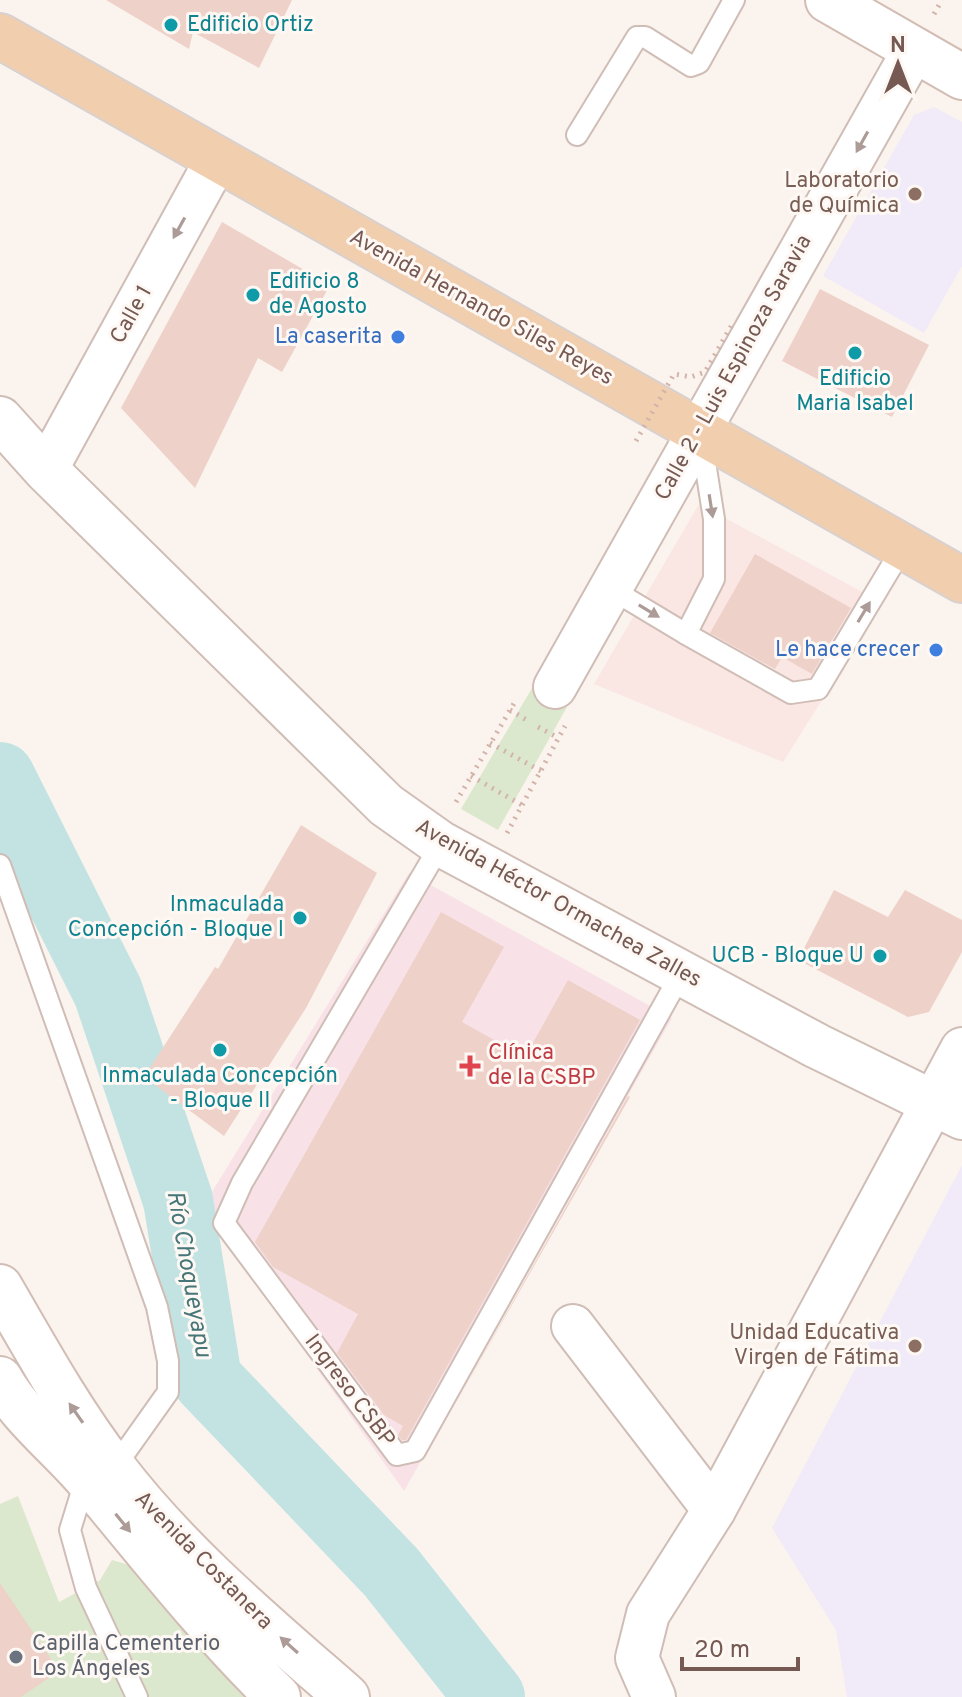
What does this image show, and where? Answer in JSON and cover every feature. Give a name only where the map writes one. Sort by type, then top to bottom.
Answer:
[{"type":"main road","name":"Avenida Hernando Siles Reyes","points":[[0,36],[962,580]]},
{"type":"street","points":[[828,0],[962,77]]},
{"type":"street","name":"Calle 2 - Luis Espinoza Saravia","points":[[555,687],[914,50]]},
{"type":"street","name":"Calle 1","points":[[46,470],[217,159]]},
{"type":"street","name":"Avenida Héctor Ormachea Zalles","points":[[0,419],[46,470],[386,805],[441,844],[817,1046],[947,1110]]},
{"type":"street","points":[[654,1697],[637,1658],[648,1614],[714,1510],[947,1110],[962,1049]]},
{"type":"street","name":"Avenida Costanera","points":[[0,1287],[59,1390],[100,1473],[168,1579],[278,1697]]},
{"type":"street","points":[[573,1326],[714,1510]]},
{"type":"street","name":"Avenida Costanera","points":[[0,1379],[11,1399],[169,1532],[347,1697]]},
{"type":"lane","points":[[577,135],[637,37],[645,37],[691,66],[699,63],[734,0]]},
{"type":"lane","points":[[686,634],[714,579],[714,519],[699,429]]},
{"type":"lane","points":[[611,589],[791,693],[818,689],[903,547]]},
{"type":"lane","name":"Ingreso CSBP","points":[[441,844],[242,1183],[224,1223],[397,1455],[415,1451],[681,974]]},
{"type":"lane","points":[[0,865],[157,1307],[168,1361],[168,1392],[100,1473],[70,1530],[86,1588],[137,1697]]},
{"type":"path","points":[[636,441],[674,374],[691,377],[705,372],[733,323]]},
{"type":"path","points":[[456,802],[513,705]]},
{"type":"path","points":[[506,834],[562,731]]},
{"type":"path","points":[[490,743],[541,771]]},
{"type":"path","points":[[471,776],[522,805]]},
{"type":"shaded area","name":"Laboratorio de Química","points":[[934,107],[962,122],[962,266],[924,333],[823,276],[914,115]]},
{"type":"shaded area","points":[[699,504],[883,603],[783,762],[594,684]]},
{"type":"shaded area","points":[[409,873],[672,1018],[404,1491],[202,1208]]},
{"type":"shaded area","name":"Unidad Educativa Virgen de Fátima","points":[[962,1165],[962,1697],[847,1697],[836,1630],[772,1528]]},
{"type":"green space","points":[[532,688],[567,707],[498,830],[461,809]]},
{"type":"green space","points":[[18,1496],[59,1602],[100,1580],[112,1560],[136,1567],[264,1697],[0,1697],[0,1504]]},
{"type":"building","points":[[106,0],[292,0],[259,68],[193,32],[189,49]]},
{"type":"building","points":[[222,222],[330,285],[282,372],[258,358],[195,488],[121,408]]},
{"type":"building","name":"Edificio Maria Isabel","points":[[820,289],[929,345],[892,417],[782,361]]},
{"type":"building","points":[[755,554],[851,608],[812,674],[782,657],[775,669],[710,633]]},
{"type":"building","points":[[301,825],[377,873],[306,1008],[224,1136],[144,1077],[215,967],[218,969]]},
{"type":"building","name":"UCB - Bloque U","points":[[834,890],[888,917],[905,890],[962,920],[962,952],[929,1012],[908,1017],[798,960]]},
{"type":"building","points":[[441,912],[504,947],[462,1022],[525,1057],[568,980],[640,1020],[406,1440],[402,1440],[398,1435],[403,1426],[384,1415],[337,1353],[358,1314],[273,1267],[255,1242]]},
{"type":"building","points":[[628,1096],[630,1097],[454,1407]]},
{"type":"building","points":[[0,1583],[59,1671],[21,1697],[0,1697]]},
{"type":"waterway","name":"Río Choqueyapu","points":[[0,777],[108,992],[178,1200],[207,1379],[391,1572],[490,1697]]},
{"type":"place","name":"Edificio Ortiz","points":[[171,25]]},
{"type":"place","name":"Laboratorio de Química","points":[[915,194]]},
{"type":"place","name":"Edificio 8 de Agosto","points":[[253,295]]},
{"type":"place","name":"La caserita","points":[[398,337]]},
{"type":"place","name":"Edificio Maria Isabel","points":[[855,353]]},
{"type":"place","name":"Le hace crecer","points":[[936,650]]},
{"type":"place","name":"Inmaculada Concepción - Bloque I","points":[[300,918]]},
{"type":"place","name":"UCB - Bloque U","points":[[880,956]]},
{"type":"place","name":"Inmaculada Concepción - Bloque II","points":[[220,1050]]},
{"type":"place","name":"Clínica de la CSBP","points":[[470,1066]]},
{"type":"place","name":"Unidad Educativa Virgen de Fátima","points":[[915,1346]]},
{"type":"place","name":"Capilla Cementerio Los Ángeles","points":[[16,1657]]}]
